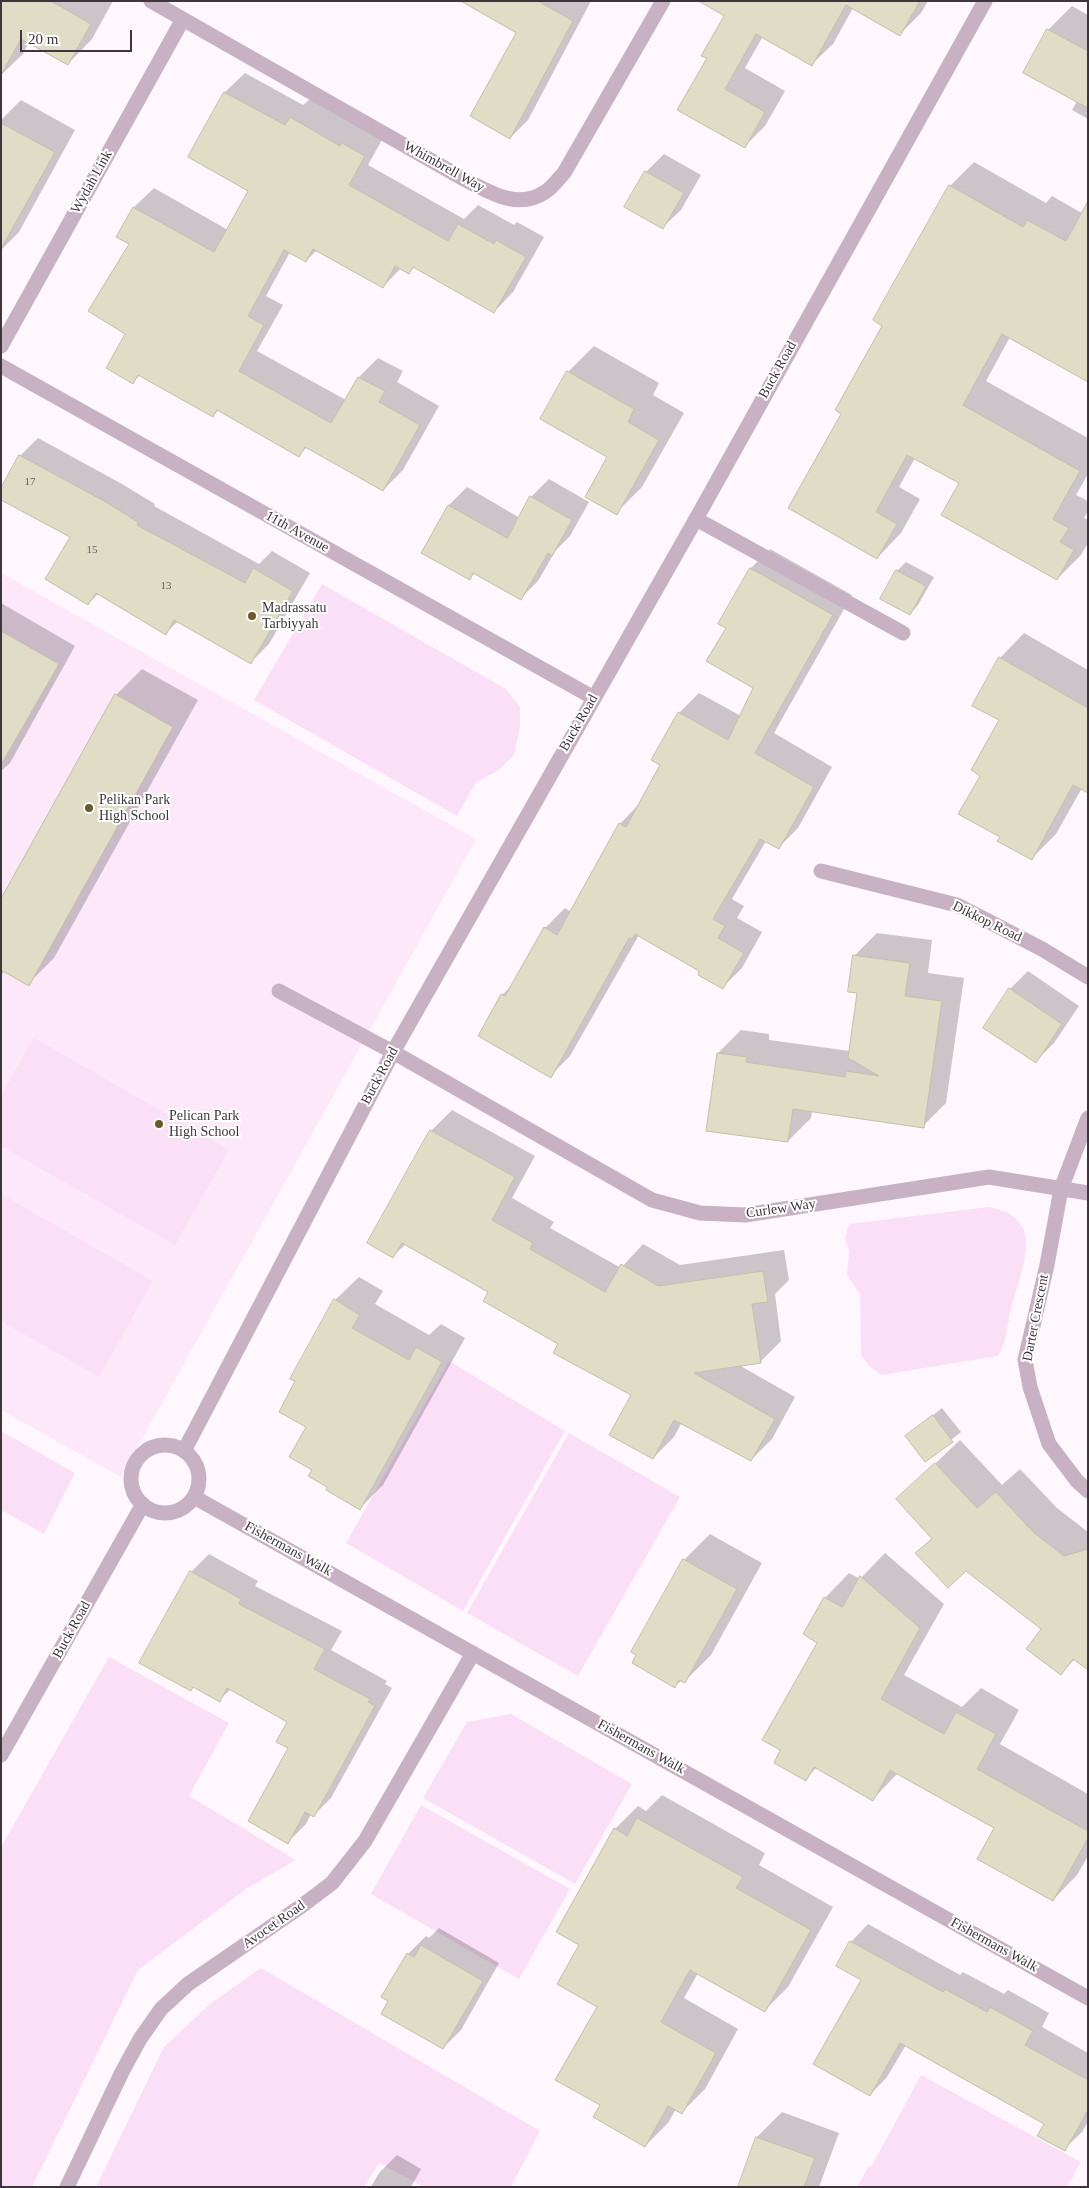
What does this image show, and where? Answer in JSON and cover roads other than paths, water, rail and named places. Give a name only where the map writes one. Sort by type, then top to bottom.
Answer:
[{"type":"street","name":"Whimbrell Way","points":[[152,1],[462,178],[502,198],[524,201],[545,192],[564,173],[663,1]]},
{"type":"street","name":"Buck Road","points":[[184,1451],[392,1052],[696,519],[985,1]]},
{"type":"street","name":"Wydah Link","points":[[1,346],[183,19]]},
{"type":"street","name":"11th Avenue","points":[[1,366],[594,698]]},
{"type":"street","points":[[696,519],[903,633]]},
{"type":"street","name":"Dikkop Road","points":[[821,871],[957,905],[1042,949],[1088,977]]},
{"type":"street","name":"Curlew Way","points":[[279,991],[392,1052],[652,1200],[700,1213],[745,1215],[990,1177],[1088,1193]]},
{"type":"street","points":[[1061,1189],[1088,1118]]},
{"type":"street","name":"Darter Crescent","points":[[1061,1189],[1047,1265],[1025,1360],[1030,1387],[1049,1444],[1077,1481],[1088,1491]]},
{"type":"street","points":[[174,1446],[184,1451],[192,1458],[197,1467],[198,1487],[194,1496],[186,1506],[176,1511],[164,1513],[153,1510],[143,1504],[136,1495],[132,1485],[135,1463],[142,1454],[152,1447],[174,1446]]},
{"type":"street","name":"Fishermans Walk","points":[[194,1496],[1088,1998]]},
{"type":"street","name":"Buck Road","points":[[1,1756],[143,1504]]},
{"type":"street","name":"Avocet Road","points":[[67,2187],[122,2072],[140,2039],[161,2009],[188,1984],[332,1883],[365,1841],[473,1653]]},
{"type":"place","name":"Madrassatu Tarbiyyah","points":[[252,616]]},
{"type":"place","name":"Pelikan Park High School","points":[[89,808]]},
{"type":"place","name":"Pelican Park High School","points":[[159,1124]]}]
